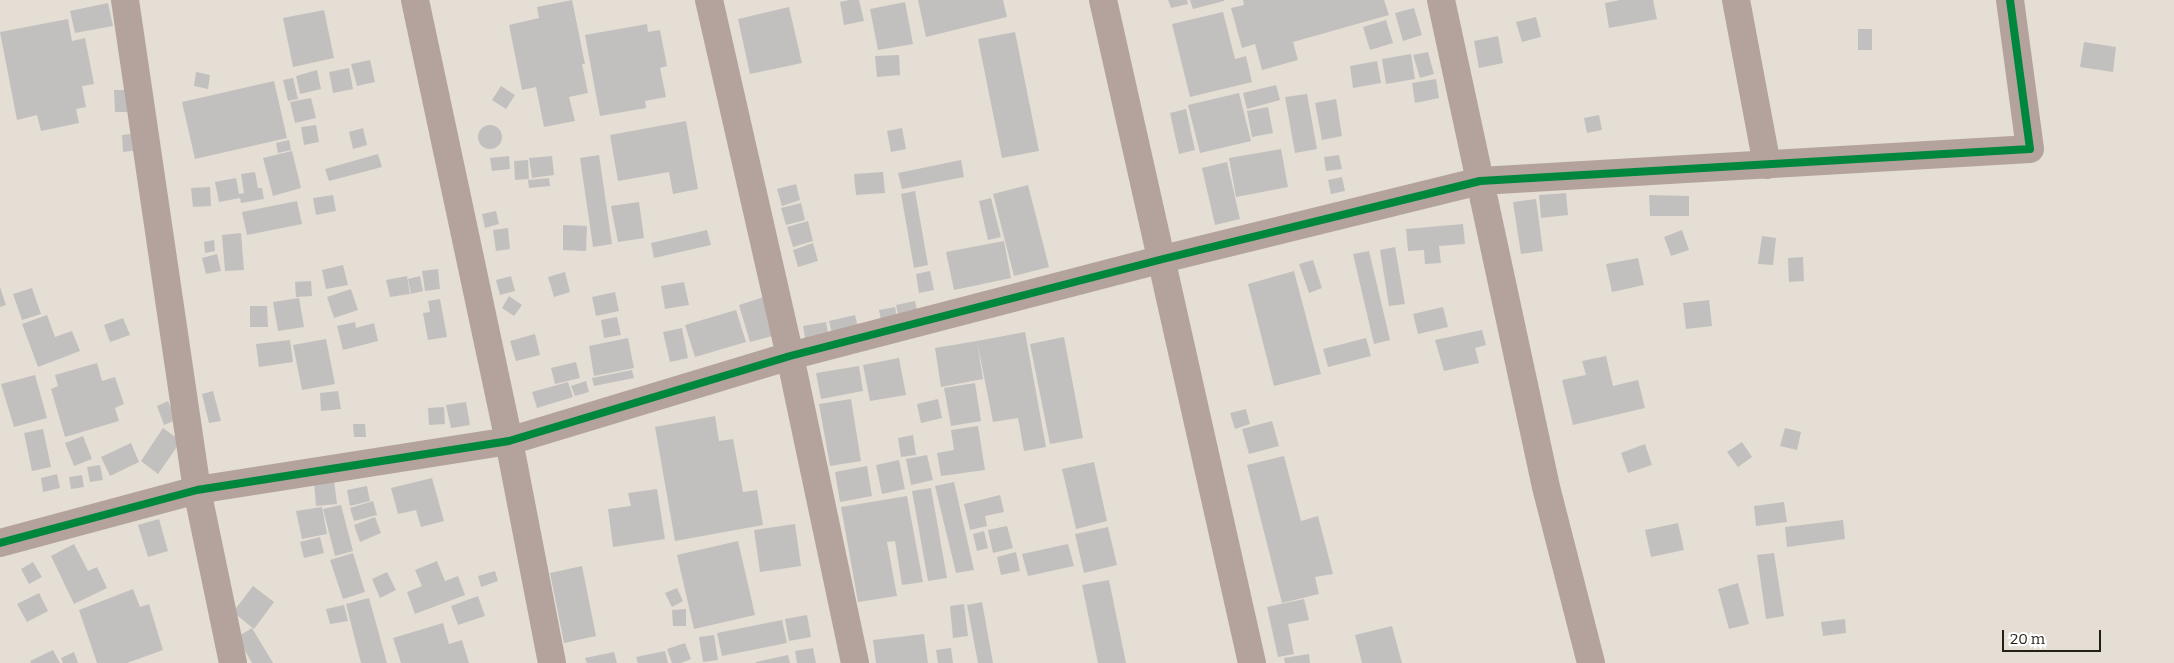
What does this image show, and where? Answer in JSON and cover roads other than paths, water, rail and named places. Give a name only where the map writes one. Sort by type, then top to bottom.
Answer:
[{"type":"street","points":[[125,0],[197,490],[234,663]]},
{"type":"street","points":[[415,0],[509,441],[552,663]]},
{"type":"street","points":[[709,0],[790,356],[855,663]]},
{"type":"street","points":[[1103,0],[1163,259],[1252,663]]},
{"type":"street","points":[[1441,0],[1546,486],[1591,663]]},
{"type":"street","points":[[1736,0],[1767,165]]},
{"type":"street","points":[[0,543],[197,490],[509,441],[790,356],[1163,259],[1480,181],[2030,149],[2010,0]]}]
